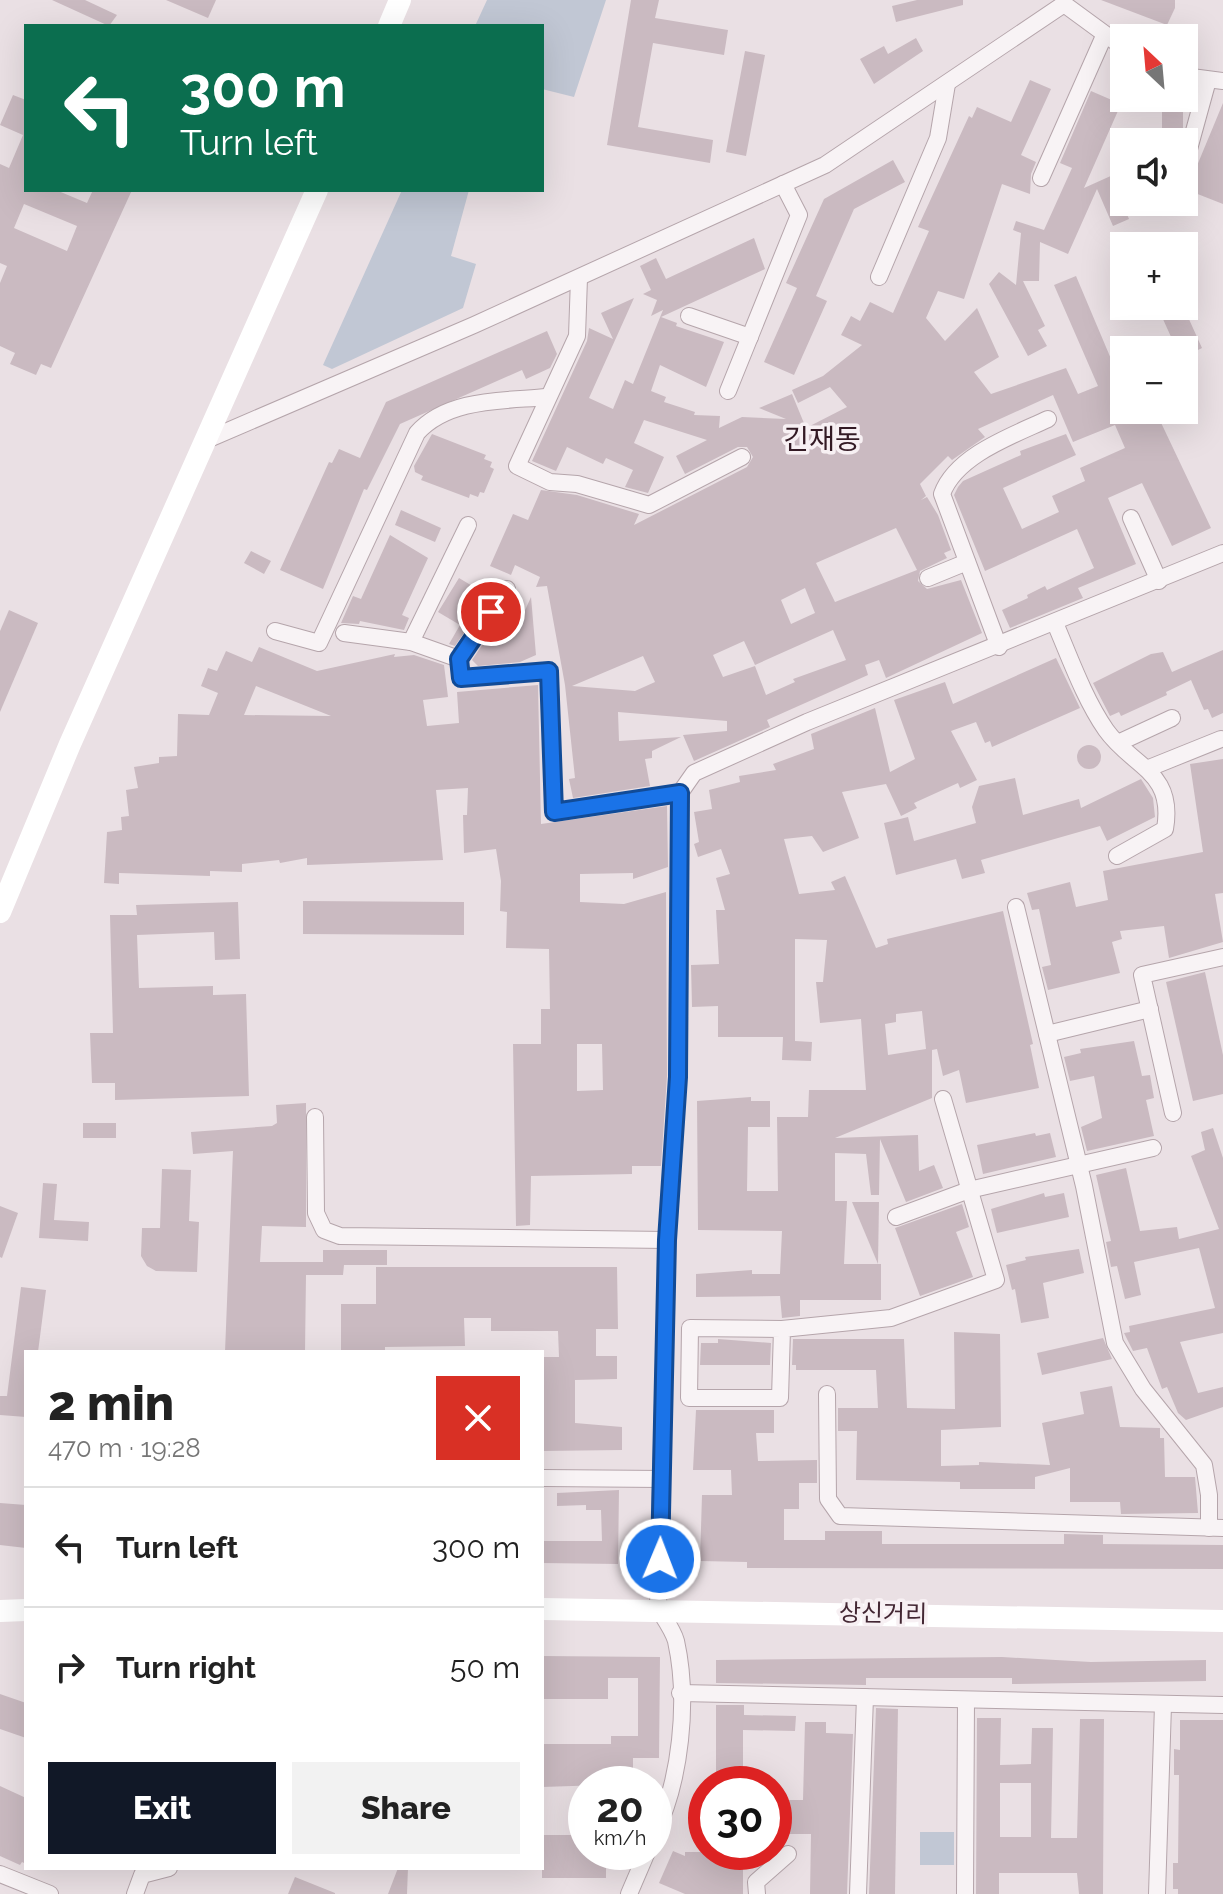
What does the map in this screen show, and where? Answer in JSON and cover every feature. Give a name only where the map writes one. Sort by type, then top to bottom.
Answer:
[{"type":"main road","points":[[390,24],[400,0]]},
{"type":"main road","points":[[0,912],[70,744],[209,439],[316,192]]},
{"type":"main road","name":"상신거리","points":[[544,1609],[658,1608],[1223,1621]]},
{"type":"main road","points":[[0,1611],[24,1610]]},
{"type":"street","points":[[209,439],[579,278],[825,165],[1065,2],[1110,40]]},
{"type":"street","points":[[1041,178],[1104,36]]},
{"type":"street","points":[[1198,128],[1216,80]]},
{"type":"street","points":[[879,277],[938,138],[947,84]]},
{"type":"street","points":[[728,391],[799,215],[783,184]]},
{"type":"street","points":[[579,278],[577,336],[517,466],[550,482],[577,484],[649,505],[742,457]]},
{"type":"street","points":[[689,316],[750,337]]},
{"type":"street","points":[[275,631],[319,643],[417,433],[427,421],[473,403],[547,397]]},
{"type":"street","points":[[999,647],[942,494],[945,485],[958,470],[995,444],[1048,419]]},
{"type":"street","points":[[1131,518],[1159,581]]},
{"type":"street","points":[[411,642],[468,525]]},
{"type":"street","points":[[672,1794],[676,1779],[680,1693],[675,1639],[658,1608],[667,1240],[678,1077],[680,793],[694,773],[807,722],[999,647],[1223,553]]},
{"type":"street","points":[[928,578],[967,562]]},
{"type":"street","points":[[507,589],[459,659],[461,678],[549,671],[554,812],[680,793]]},
{"type":"street","points":[[1055,623],[1106,730],[1149,768],[1159,782],[1167,816],[1165,829],[1117,856]]},
{"type":"street","points":[[344,633],[411,642],[459,659]]},
{"type":"street","points":[[1118,743],[1172,718]]},
{"type":"street","points":[[1149,768],[1221,739]]},
{"type":"street","points":[[827,1394],[828,1499],[840,1516],[1216,1528],[1204,1465],[1143,1389],[1115,1343],[1079,1164],[1016,907]]},
{"type":"street","points":[[1173,1113],[1142,975],[1223,957]]},
{"type":"street","points":[[1047,1034],[1150,1009]]},
{"type":"street","points":[[782,1329],[780,1398],[689,1398],[690,1328],[782,1329],[891,1318],[996,1280],[943,1099]]},
{"type":"street","points":[[315,1117],[316,1213],[324,1230],[340,1236],[667,1240]]},
{"type":"street","points":[[896,1217],[969,1190],[1153,1148]]},
{"type":"street","points":[[544,1481],[662,1479]]},
{"type":"street","points":[[680,1693],[1223,1705]]},
{"type":"street","points":[[858,1894],[865,1697]]},
{"type":"street","points":[[965,1894],[966,1700]]},
{"type":"street","points":[[1157,1894],[1163,1705]]},
{"type":"street","points":[[135,1894],[142,1875],[161,1870]]},
{"type":"street","points":[[629,1894],[639,1870]]},
{"type":"street","points":[[757,1894],[756,1882],[770,1870]]},
{"type":"street","points":[[0,1874],[50,1894]]},
{"type":"shaded area","points":[[487,0],[606,0],[574,97],[544,90],[544,24],[476,24]]},
{"type":"shaded area","points":[[401,192],[468,192],[451,256],[476,264],[463,308],[332,369],[323,365]]},
{"type":"shaded area","points":[[920,1832],[954,1832],[954,1865],[920,1865]]},
{"type":"building","points":[[52,0],[85,0],[117,15],[110,24]]},
{"type":"building","points":[[166,0],[216,0],[208,18]]},
{"type":"building","points":[[631,0],[659,0],[655,18],[728,30],[724,55],[653,43],[638,127],[713,140],[710,163],[607,145]]},
{"type":"building","points":[[917,0],[963,0],[963,5],[896,22],[892,6]]},
{"type":"building","points":[[1101,0],[1175,0],[1175,8],[1167,24]]},
{"type":"building","points":[[916,38],[923,51],[874,84],[860,59],[884,46],[888,54]]},
{"type":"building","points":[[745,51],[765,55],[746,156],[726,152]]},
{"type":"building","points":[[1030,80],[1051,89],[1021,155],[1036,162],[1031,174],[1030,194],[1002,184],[964,299],[938,291],[926,318],[945,341],[977,308],[999,357],[974,372],[991,394],[1066,368],[1078,394],[1098,386],[1054,285],[1076,276],[1110,357],[1110,424],[1162,424],[1211,528],[1172,546],[1142,483],[1108,498],[1136,564],[1078,588],[1083,598],[1010,628],[1002,610],[1045,586],[1047,590],[1094,568],[1077,529],[985,571],[954,495],[958,487],[963,481],[1021,455],[1020,451],[1066,434],[1076,455],[1003,488],[1022,529],[1059,512],[1052,496],[1085,481],[1080,468],[1125,448],[1115,425],[1073,442],[1053,395],[978,429],[985,437],[952,460],[948,456],[920,484],[926,496],[921,500],[927,497],[938,515],[951,550],[944,553],[947,558],[920,571],[918,581],[927,589],[961,580],[982,633],[886,678],[879,660],[865,665],[868,675],[767,720],[770,727],[694,761],[683,735],[727,731],[727,721],[618,712],[619,741],[681,737],[652,751],[652,758],[645,759],[650,786],[573,798],[569,779],[575,778],[565,685],[547,586],[536,587],[540,577],[515,565],[511,575],[490,566],[513,514],[528,520],[541,490],[577,495],[639,514],[634,525],[747,467],[753,457],[747,447],[738,447],[685,474],[676,456],[707,440],[644,420],[634,443],[664,457],[648,493],[625,487],[633,470],[606,458],[603,464],[567,447],[556,471],[532,461],[587,341],[589,328],[613,339],[601,313],[634,298],[589,398],[613,409],[625,380],[633,384],[663,310],[651,316],[657,300],[643,294],[651,290],[640,266],[656,258],[666,279],[754,238],[765,269],[661,317],[677,323],[676,326],[724,342],[706,387],[660,365],[651,391],[666,397],[664,402],[695,412],[694,415],[720,416],[719,428],[742,417],[786,419],[759,408],[792,394],[806,428],[847,407],[830,387],[798,403],[792,390],[823,376],[862,345],[841,335],[851,316],[860,321],[870,302],[893,313],[929,231],[918,227],[969,116],[972,118],[977,107],[1011,122]],"holes":[[[896,528],[917,570],[835,602],[816,563]],[[805,588],[815,613],[791,624],[781,600]],[[833,630],[846,660],[793,679],[795,682],[766,695],[755,666],[723,677],[713,655],[744,641],[755,665]],[[643,656],[655,682],[635,691],[572,686]]]},
{"type":"building","points":[[1091,91],[1110,99],[1110,112],[1117,112],[1084,188],[1110,176],[1110,216],[1128,216],[1129,219],[1113,226],[1097,189],[1068,254],[1040,242],[1039,281],[1023,281],[1045,326],[1038,330],[1047,346],[1028,356],[989,284],[999,272],[1016,285],[1021,233],[1013,230],[1016,221],[1044,230],[1072,168],[1060,163]]},
{"type":"building","points":[[13,95],[24,99],[24,192],[61,192],[87,203],[92,192],[131,192],[51,368],[41,364],[36,375],[10,364],[15,353],[0,346],[0,283],[7,266],[0,263],[0,164],[9,168],[23,135],[0,125]],"holes":[[[24,204],[77,226],[67,251],[14,228]]]},
{"type":"building","points":[[1223,103],[1223,204],[1198,194],[1198,163]]},
{"type":"building","points":[[1162,112],[1183,112],[1183,128],[1162,128]]},
{"type":"building","points":[[893,160],[905,182],[854,209],[816,296],[827,301],[794,375],[764,362],[797,288],[786,283],[824,199]]},
{"type":"building","points":[[1163,320],[1189,320],[1197,336],[1171,336]]},
{"type":"building","points":[[547,331],[557,354],[550,368],[526,379],[522,370],[400,424],[367,490],[364,489],[323,589],[280,570],[329,462],[332,463],[339,449],[360,458],[386,402]]},
{"type":"building","points":[[432,434],[486,455],[484,459],[492,462],[490,467],[494,469],[484,493],[480,492],[478,497],[470,494],[469,498],[421,480],[423,476],[415,472],[414,466]]},
{"type":"building","points":[[401,510],[441,528],[435,542],[395,525]]},
{"type":"building","points":[[390,535],[428,558],[402,615],[409,618],[404,630],[360,621],[359,624],[341,623],[353,596],[361,599]]},
{"type":"building","points":[[251,551],[271,561],[264,574],[244,563]]},
{"type":"building","points":[[459,578],[489,596],[455,646],[449,644],[460,625],[438,612]]},
{"type":"building","points":[[531,597],[536,655],[520,662],[478,666],[472,660],[502,616],[510,612],[518,626]]},
{"type":"building","points":[[9,610],[38,623],[0,712],[0,631]]},
{"type":"building","points":[[259,647],[317,671],[395,654],[394,657],[414,655],[444,665],[448,697],[423,700],[427,726],[459,723],[457,692],[538,685],[541,824],[667,806],[668,867],[633,879],[633,873],[580,874],[580,902],[624,904],[666,892],[667,1076],[661,1166],[632,1166],[632,1174],[531,1176],[530,1225],[516,1226],[513,1044],[541,1044],[541,1009],[550,1009],[549,949],[506,948],[507,912],[500,911],[501,881],[496,849],[464,853],[463,815],[467,815],[468,788],[436,790],[443,860],[307,865],[307,858],[280,863],[279,860],[242,864],[242,872],[210,871],[210,876],[119,873],[119,884],[104,883],[107,832],[122,830],[121,817],[129,816],[126,790],[138,788],[134,767],[159,763],[159,757],[177,756],[178,714],[209,715],[218,693],[201,686],[208,668],[217,671],[226,651],[252,662]],"holes":[[[256,686],[331,716],[244,715]],[[577,1044],[602,1044],[603,1090],[577,1091]]]},
{"type":"building","points":[[1223,650],[1223,713],[1212,718],[1208,709],[1204,710],[1191,680],[1121,716],[1119,712],[1110,716],[1093,683],[1151,654],[1163,652],[1172,672]]},
{"type":"building","points":[[1056,658],[1080,708],[992,747],[990,741],[985,743],[976,722],[951,731],[977,780],[960,788],[958,783],[914,803],[917,808],[901,816],[886,784],[842,792],[859,838],[823,852],[812,836],[784,839],[799,894],[835,890],[831,882],[845,876],[876,948],[888,944],[887,939],[1003,911],[1033,1044],[1030,1045],[1039,1088],[966,1103],[959,1070],[943,1076],[937,1049],[932,1050],[932,1098],[835,1138],[918,1135],[919,1171],[934,1165],[943,1188],[906,1202],[880,1139],[879,1195],[871,1195],[866,1154],[835,1153],[835,1201],[847,1201],[844,1264],[881,1264],[881,1300],[800,1300],[800,1316],[782,1318],[780,1296],[696,1297],[696,1274],[752,1270],[752,1274],[780,1274],[782,1231],[698,1230],[697,1101],[751,1097],[751,1101],[770,1101],[770,1127],[748,1127],[747,1191],[778,1191],[777,1117],[808,1117],[809,1090],[866,1090],[861,1019],[820,1023],[816,982],[823,982],[827,940],[795,939],[795,1041],[812,1042],[811,1061],[782,1060],[783,1037],[718,1037],[718,1006],[692,1007],[691,965],[719,964],[716,910],[725,910],[716,878],[730,874],[721,849],[698,857],[694,844],[699,842],[694,812],[712,809],[709,790],[740,782],[739,776],[776,770],[773,764],[814,749],[811,734],[875,708],[890,772],[915,759],[894,700],[945,682],[953,704]],"holes":[[[922,1011],[926,1049],[888,1055],[885,1024],[896,1022],[896,1014]]]},
{"type":"building","points":[[1089,745],[1098,748],[1101,757],[1098,766],[1089,769],[1080,766],[1077,757],[1080,748]]},
{"type":"building","points":[[1223,759],[1223,893],[1215,894],[1223,942],[1169,958],[1164,926],[1120,931],[1122,939],[1112,942],[1120,973],[1048,990],[1042,967],[1051,965],[1039,909],[1032,910],[1027,893],[1070,882],[1076,907],[1108,900],[1103,871],[1203,852],[1190,764]]},
{"type":"building","points":[[1015,778],[1023,815],[1079,799],[1081,808],[1141,779],[1153,798],[1155,817],[1107,841],[1100,826],[981,860],[985,873],[962,879],[956,859],[896,875],[884,823],[908,817],[914,841],[976,823],[972,807],[979,786]]},
{"type":"building","points":[[303,901],[464,902],[464,935],[303,934]]},
{"type":"building","points":[[238,902],[240,959],[215,960],[214,932],[137,935],[139,988],[213,986],[213,995],[246,994],[249,1096],[115,1100],[115,1083],[92,1083],[90,1033],[113,1033],[110,915],[137,915],[136,905]]},
{"type":"building","points":[[1205,972],[1223,1055],[1223,1094],[1193,1101],[1166,982]]},
{"type":"building","points":[[1134,1041],[1142,1076],[1150,1075],[1154,1098],[1146,1100],[1154,1136],[1087,1151],[1081,1127],[1102,1118],[1094,1076],[1070,1081],[1064,1057],[1081,1053],[1080,1049]]},
{"type":"building","points":[[306,1103],[306,1227],[262,1226],[260,1262],[323,1262],[323,1250],[387,1250],[387,1265],[344,1265],[343,1275],[306,1275],[305,1350],[225,1350],[233,1151],[193,1154],[191,1132],[272,1126],[277,1123],[276,1105]]},
{"type":"building","points":[[83,1123],[116,1123],[116,1138],[83,1138]]},
{"type":"building","points":[[1213,1128],[1223,1158],[1223,1333],[1180,1342],[1198,1393],[1223,1387],[1223,1407],[1186,1420],[1178,1413],[1167,1387],[1162,1389],[1147,1348],[1133,1351],[1124,1333],[1130,1332],[1129,1326],[1215,1308],[1199,1248],[1134,1262],[1141,1295],[1125,1299],[1117,1266],[1111,1267],[1106,1242],[1111,1241],[1096,1175],[1126,1168],[1140,1231],[1177,1227],[1179,1239],[1219,1229],[1191,1156],[1205,1150],[1201,1132]]},
{"type":"building","points":[[1035,1133],[1036,1136],[1050,1133],[1056,1157],[983,1174],[977,1145]]},
{"type":"building","points":[[162,1169],[191,1170],[189,1221],[199,1222],[197,1272],[156,1271],[147,1266],[141,1256],[142,1228],[160,1228]]},
{"type":"building","points":[[43,1183],[57,1184],[54,1220],[89,1222],[88,1241],[39,1238]]},
{"type":"building","points":[[1044,1193],[1045,1197],[1064,1193],[1069,1217],[997,1233],[991,1209]]},
{"type":"building","points":[[852,1202],[879,1202],[878,1264]]},
{"type":"building","points":[[962,1204],[969,1227],[956,1232],[973,1277],[920,1296],[895,1228]]},
{"type":"building","points":[[0,1206],[18,1213],[2,1258],[0,1257]]},
{"type":"building","points":[[1079,1249],[1084,1273],[1043,1283],[1049,1318],[1021,1323],[1015,1289],[1012,1290],[1006,1265],[1026,1260],[1025,1257]]},
{"type":"building","points":[[376,1267],[617,1267],[618,1329],[596,1329],[596,1356],[617,1356],[617,1379],[575,1380],[575,1423],[622,1427],[622,1450],[544,1451],[544,1357],[559,1357],[558,1331],[491,1331],[491,1318],[464,1318],[465,1346],[341,1350],[341,1304],[376,1304]]},
{"type":"building","points":[[21,1287],[46,1290],[38,1350],[24,1350],[24,1417],[0,1415],[0,1396],[7,1396]]},
{"type":"building","points":[[954,1332],[1000,1334],[1001,1427],[941,1430],[941,1466],[979,1465],[979,1462],[1050,1465],[1042,1423],[1084,1414],[1080,1392],[1112,1386],[1120,1427],[1160,1428],[1160,1438],[1164,1438],[1165,1477],[1195,1477],[1198,1513],[1121,1514],[1120,1502],[1070,1502],[1070,1468],[1035,1477],[1035,1489],[960,1489],[960,1482],[856,1480],[857,1431],[838,1431],[838,1408],[878,1408],[876,1370],[796,1370],[796,1365],[792,1365],[793,1339],[904,1339],[907,1408],[955,1409]]},
{"type":"building","points":[[1103,1338],[1112,1359],[1042,1375],[1037,1353]]},
{"type":"building","points":[[718,1339],[771,1343],[770,1365],[700,1365],[701,1343],[718,1343]]},
{"type":"building","points":[[696,1410],[774,1410],[774,1433],[756,1433],[758,1461],[817,1460],[817,1483],[799,1483],[799,1509],[784,1509],[784,1540],[825,1540],[825,1531],[882,1531],[882,1544],[1064,1544],[1064,1534],[1103,1535],[1103,1544],[1223,1545],[1223,1569],[747,1568],[747,1562],[700,1561],[702,1495],[732,1495],[731,1470],[693,1470]]},
{"type":"building","points":[[619,1490],[618,1564],[544,1563],[544,1541],[602,1541],[601,1510],[586,1510],[586,1505],[557,1506],[557,1493]]},
{"type":"building","points":[[0,1503],[24,1505],[24,1548],[0,1545]]},
{"type":"building","points":[[544,1656],[660,1657],[659,1758],[633,1758],[633,1766],[568,1766],[568,1786],[544,1787],[544,1744],[611,1744],[611,1736],[638,1736],[638,1678],[608,1678],[608,1699],[544,1699]]},
{"type":"building","points":[[1002,1657],[1091,1662],[1206,1660],[1206,1681],[1012,1684],[1012,1678],[866,1678],[866,1685],[716,1683],[716,1660]]},
{"type":"building","points":[[0,1694],[24,1702],[24,1737],[0,1729]]},
{"type":"building","points":[[716,1705],[744,1705],[744,1715],[796,1716],[795,1731],[743,1730],[743,1766],[716,1766]]},
{"type":"building","points":[[876,1708],[898,1709],[895,1894],[869,1894]]},
{"type":"building","points":[[977,1718],[1001,1718],[1000,1765],[1031,1764],[1032,1728],[1053,1728],[1051,1838],[1077,1838],[1080,1719],[1104,1719],[1103,1894],[1079,1894],[1077,1873],[999,1873],[999,1894],[976,1894]],"holes":[[[1000,1783],[1031,1783],[1031,1837],[1000,1837]]]},
{"type":"building","points":[[1180,1720],[1223,1720],[1223,1894],[1178,1894],[1178,1889],[1173,1889],[1173,1863],[1178,1863],[1179,1775],[1174,1775],[1174,1749],[1180,1750]]},
{"type":"building","points":[[805,1722],[826,1722],[826,1733],[853,1734],[847,1894],[810,1894],[811,1834],[792,1834],[792,1800],[803,1800]]},
{"type":"building","points":[[0,1786],[24,1797],[24,1863],[20,1865],[0,1856]]},
{"type":"building","points":[[544,1835],[568,1835],[568,1870],[606,1870],[606,1878],[542,1878]]},
{"type":"building","points":[[673,1851],[685,1856],[688,1852],[688,1870],[743,1870],[743,1894],[685,1894],[659,1883],[665,1870],[672,1870]]},
{"type":"building","points":[[397,1870],[408,1870],[407,1894],[388,1894]]},
{"type":"building","points":[[295,1877],[335,1893],[335,1894],[288,1894]]},
{"type":"district","name":"긴재동","points":[[822,439]]},
{"type":"route","points":[[491,612],[459,659],[461,678],[549,671],[554,812],[680,793],[678,1077],[667,1240],[660,1559]]}]
